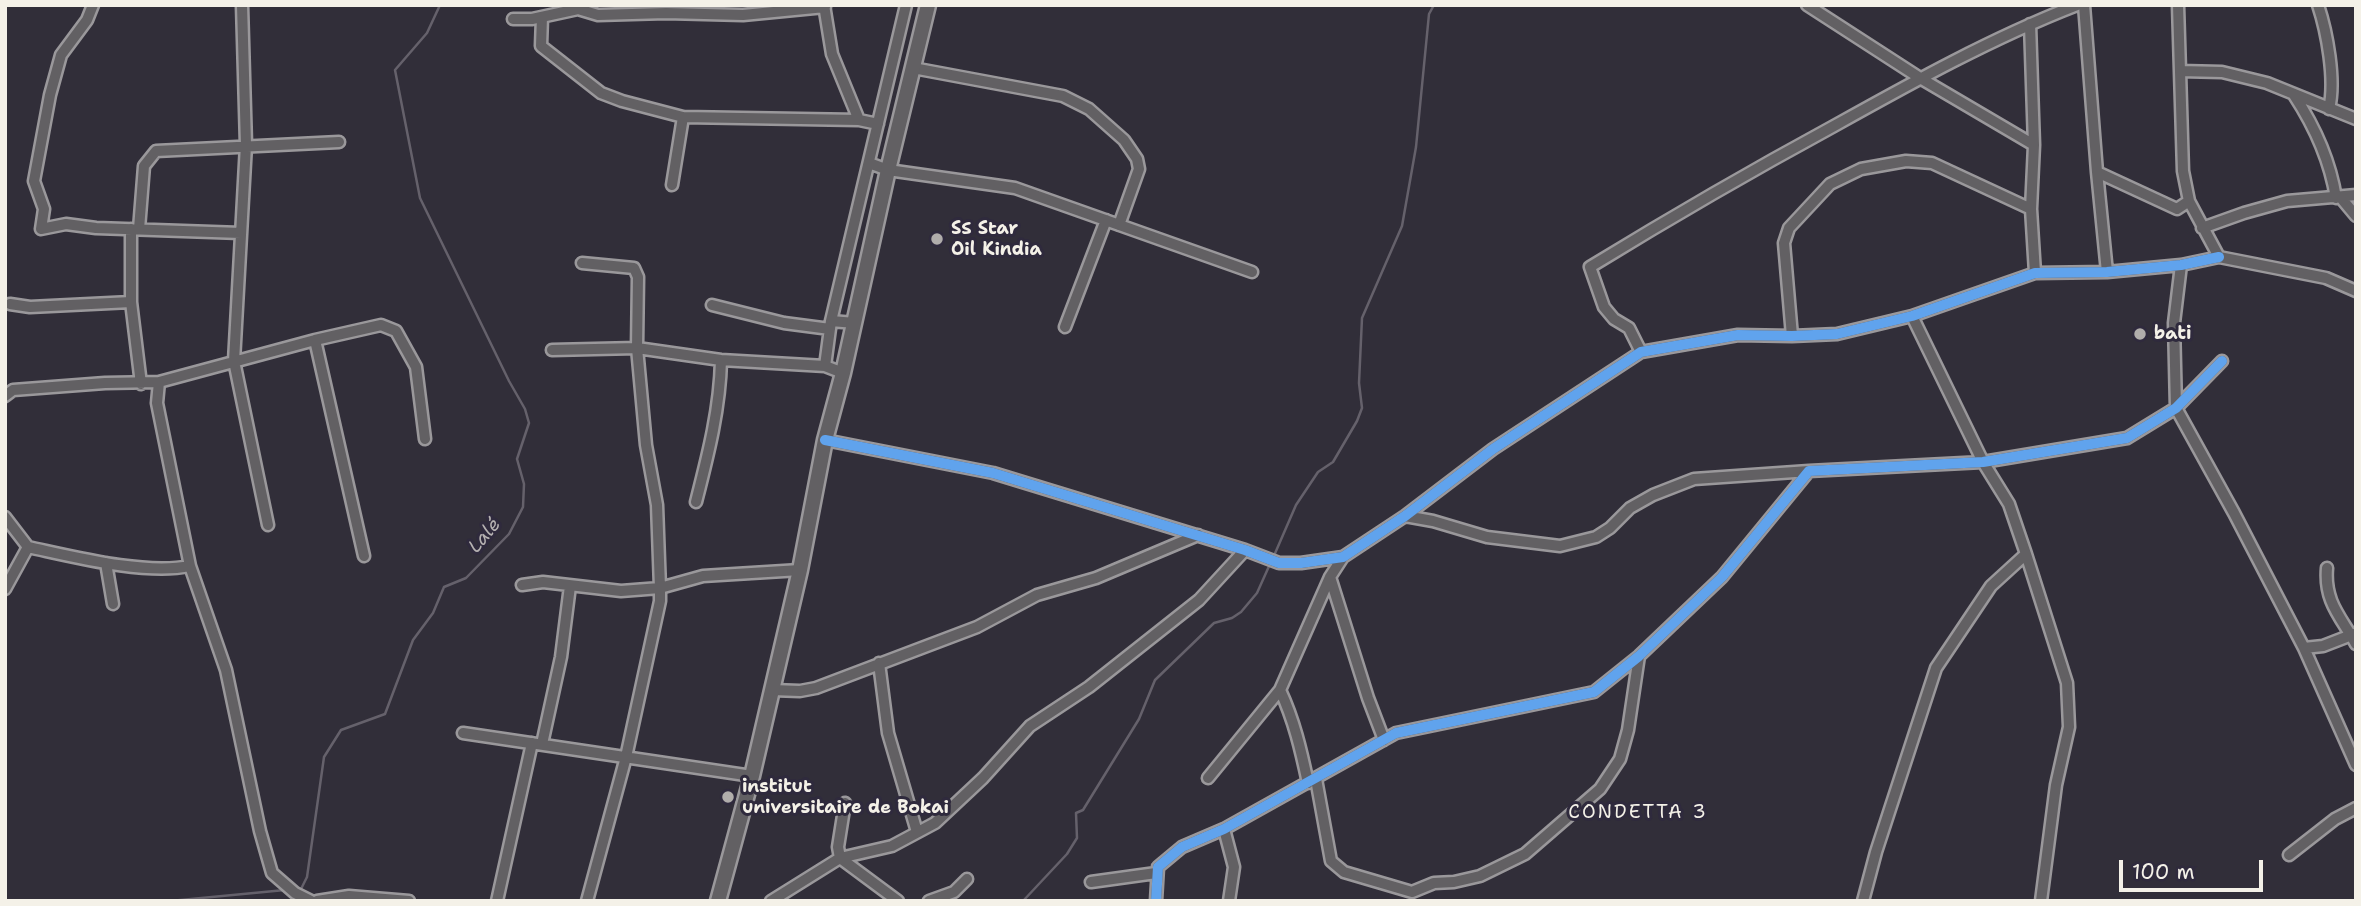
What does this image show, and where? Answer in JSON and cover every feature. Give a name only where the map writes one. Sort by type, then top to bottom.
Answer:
[{"type":"highway","points":[[718,901],[752,776],[800,570],[825,440],[855,323],[928,5]]},
{"type":"street","points":[[93,5],[87,20],[61,55],[50,95],[34,181],[44,209],[41,229],[66,224],[96,228],[241,233]]},
{"type":"street","points":[[242,5],[246,145],[234,361],[268,525]]},
{"type":"street","points":[[825,366],[831,325],[906,5]]},
{"type":"street","points":[[1807,5],[1823,9],[1920,78],[2034,145]]},
{"type":"street","points":[[1641,352],[1629,328],[1614,319],[1604,307],[1590,267],[1693,203],[1920,78],[2029,24],[2077,5]]},
{"type":"street","points":[[2084,5],[2107,272]]},
{"type":"street","points":[[2178,5],[2183,171],[2189,201],[2219,257]]},
{"type":"street","points":[[2318,5],[2329,56],[2332,99],[2329,109]]},
{"type":"street","points":[[513,19],[542,17],[578,9],[598,15],[628,10],[743,15],[825,6],[832,54],[859,120]]},
{"type":"street","points":[[542,17],[541,46],[601,93],[683,117],[859,120],[878,124]]},
{"type":"street","points":[[2029,24],[2034,145],[2031,209],[2035,273]]},
{"type":"street","points":[[913,68],[1063,96],[1089,108],[1124,140],[1137,159],[1139,169],[1119,225]]},
{"type":"street","points":[[2180,71],[2222,72],[2267,83],[2356,120]]},
{"type":"street","points":[[2294,94],[2314,125],[2338,198],[2356,216]]},
{"type":"street","points":[[671,184],[683,117]]},
{"type":"street","points":[[141,384],[131,302],[135,229],[144,166],[156,151],[338,142]]},
{"type":"street","points":[[1792,336],[1784,243],[1790,228],[1830,184],[1861,169],[1906,161],[1932,163],[2031,209]]},
{"type":"street","points":[[869,163],[888,170],[1015,188],[1252,272]]},
{"type":"street","points":[[2097,172],[2177,209],[2189,201]]},
{"type":"street","points":[[2202,229],[2287,201],[2356,195]]},
{"type":"street","points":[[1065,327],[1106,220]]},
{"type":"street","points":[[1208,778],[1280,690],[1330,577],[1343,557],[1405,516],[1493,449],[1641,352],[1738,335],[1837,334],[1912,316],[2035,273],[2107,272],[2181,265],[2219,257],[2326,278],[2356,291]]},
{"type":"street","points":[[582,263],[634,268],[638,277],[637,348],[646,445],[657,505],[660,588],[660,601],[626,757],[587,901]]},
{"type":"street","points":[[2181,265],[2174,324],[2176,408],[2304,648],[2356,765]]},
{"type":"street","points":[[10,304],[30,307],[131,302]]},
{"type":"street","points":[[712,305],[784,323],[855,323]]},
{"type":"street","points":[[1912,316],[1983,462],[2009,504],[2067,683],[2069,727],[2056,785],[2041,901]]},
{"type":"street","points":[[8,392],[105,383],[159,382],[381,325],[396,331],[416,367],[425,439]]},
{"type":"street","points":[[315,340],[365,556]]},
{"type":"street","points":[[552,350],[637,348],[721,360],[825,366],[843,373]]},
{"type":"street","points":[[696,502],[714,430],[721,360]]},
{"type":"street","points":[[1405,516],[1433,521],[1487,537],[1560,546],[1596,537],[1610,528],[1630,508],[1653,495],[1694,479],[1983,462],[2127,438],[2176,408],[2222,361]]},
{"type":"street","points":[[159,382],[158,403],[190,566],[226,670],[260,831],[272,873],[292,890],[311,901]]},
{"type":"street","points":[[825,440],[993,473],[1198,535],[1279,563],[1343,557]]},
{"type":"street","points":[[1156,901],[1158,867],[1181,848],[1224,829],[1396,733],[1594,692],[1639,656],[1722,577],[1809,471]]},
{"type":"street","points":[[5,517],[28,547],[106,563],[175,569],[190,566]]},
{"type":"street","points":[[772,690],[800,691],[816,688],[977,627],[1037,595],[1096,578],[1198,535]]},
{"type":"street","points":[[5,589],[28,547]]},
{"type":"street","points":[[771,901],[840,858],[892,846],[935,822],[983,778],[1030,726],[1088,687],[1199,600],[1245,550]]},
{"type":"street","points":[[1863,901],[1876,852],[1936,668],[1991,586],[2025,554]]},
{"type":"street","points":[[106,563],[113,604]]},
{"type":"street","points":[[2304,648],[2354,638],[2332,605],[2326,585],[2327,568]]},
{"type":"street","points":[[522,584],[543,582],[621,591],[660,588],[703,576],[800,570]]},
{"type":"street","points":[[1330,577],[1384,740]]},
{"type":"street","points":[[497,901],[561,657],[570,586]]},
{"type":"street","points":[[1280,690],[1295,726],[1312,781],[1331,862],[1344,872],[1412,892],[1434,883],[1480,876],[1525,854],[1601,789],[1623,750],[1639,656]]},
{"type":"street","points":[[880,663],[888,733],[917,832]]},
{"type":"street","points":[[463,733],[752,776]]},
{"type":"street","points":[[845,803],[838,846],[840,858],[898,901]]},
{"type":"street","points":[[2289,855],[2335,819],[2356,808]]},
{"type":"street","points":[[1224,829],[1234,867],[1229,901]]},
{"type":"street","points":[[1091,882],[1156,873]]},
{"type":"street","points":[[929,901],[954,892],[967,879]]},
{"type":"street","points":[[317,901],[349,896],[409,901]]},
{"type":"waterway","name":"Lalé","points":[[296,889],[301,889],[307,877],[324,757],[341,730],[385,714],[413,640],[433,613],[444,587],[466,578],[509,534],[523,507],[524,484],[517,459],[529,423],[525,409],[420,198],[395,70],[427,33],[440,5]]},
{"type":"waterway","points":[[1273,558],[1296,505],[1318,472],[1333,462],[1362,408],[1359,383],[1362,318],[1402,226],[1416,147],[1429,14],[1434,5]]},
{"type":"waterway","points":[[1023,901],[1067,854],[1077,838],[1076,813],[1083,810],[1139,719],[1155,680],[1214,623],[1232,618],[1241,612],[1257,593],[1270,564]]},
{"type":"waterway","name":"Lalé","points":[[170,901],[285,890]]},
{"type":"cycle path","points":[[825,440],[993,473],[1245,550],[1279,563],[1301,563],[1343,557],[1405,516],[1493,449],[1641,352],[1738,335],[1837,334],[1912,316],[2035,273],[2107,272],[2181,265],[2219,257]]},
{"type":"cycle path","points":[[1156,901],[1158,867],[1182,847],[1224,829],[1396,733],[1594,692],[1639,656],[1722,577],[1809,471],[1983,462],[2127,438],[2176,408],[2222,361]]},
{"type":"place","name":"SS Star Oil Kindia","points":[[937,239]]},
{"type":"place","name":"bati","points":[[2140,334]]},
{"type":"place","name":"institut universitaire de Bokai","points":[[728,797]]},
{"type":"district","name":"СONDETTA 3","points":[[1638,813]]}]
